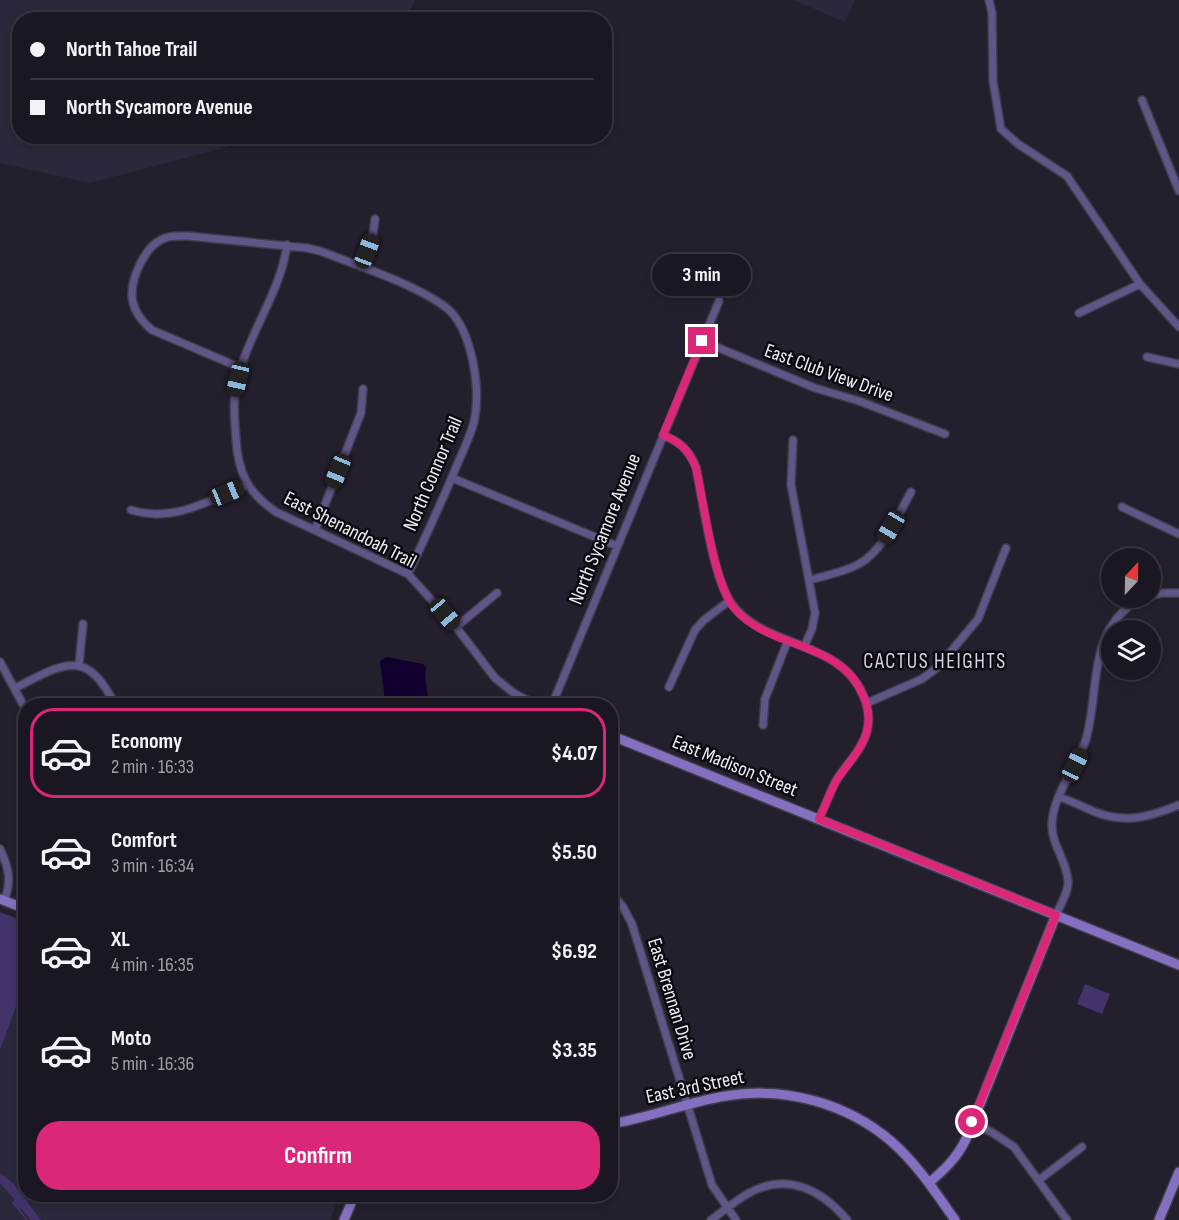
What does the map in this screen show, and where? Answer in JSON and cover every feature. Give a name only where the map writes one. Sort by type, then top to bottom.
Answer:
[{"type":"street","points":[[989,0],[992,13],[993,81],[1001,129],[1018,144],[1067,176],[1140,284],[1179,327]]},
{"type":"street","points":[[1142,100],[1179,190]]},
{"type":"street","points":[[361,267],[373,234],[375,219]]},
{"type":"street","name":"North Connor Trail","points":[[241,368],[166,337],[141,321],[133,304],[132,287],[134,278],[150,247],[170,236],[188,236],[287,245],[320,251],[431,297],[461,324],[469,343],[476,410],[472,429],[408,574]]},
{"type":"street","points":[[131,510],[144,514],[169,514],[189,509],[247,485],[237,447],[235,392],[241,368],[283,264],[287,245]]},
{"type":"street","points":[[1078,313],[1140,284]]},
{"type":"street","name":"North Sycamore Avenue","points":[[555,698],[718,301]]},
{"type":"street","name":"East Club View Drive","points":[[702,341],[815,388],[859,401],[945,434]]},
{"type":"street","points":[[1147,357],[1179,364]]},
{"type":"street","points":[[315,530],[362,412],[363,389]]},
{"type":"street","points":[[663,435],[684,446],[694,461],[715,560],[729,601],[736,610],[756,626],[826,656],[844,668],[859,685],[867,703],[867,729],[864,739],[836,782],[819,819]]},
{"type":"street","points":[[793,440],[791,485],[815,613],[812,629],[804,647]]},
{"type":"street","points":[[452,478],[617,546]]},
{"type":"street","name":"East Shenandoah Trail","points":[[247,485],[261,501],[276,512],[408,574],[456,627],[495,678],[523,698]]},
{"type":"street","points":[[810,580],[849,569],[871,555],[881,544],[911,492]]},
{"type":"street","points":[[1122,507],[1179,534]]},
{"type":"street","points":[[867,703],[922,679],[938,667],[978,619],[1006,548]]},
{"type":"street","points":[[456,627],[497,593]]},
{"type":"street","points":[[1161,593],[1179,593]]},
{"type":"street","points":[[669,687],[695,630],[729,601]]},
{"type":"street","points":[[929,1183],[949,1166],[959,1153],[1065,894],[1068,880],[1052,833],[1053,813],[1086,738],[1096,668],[1110,628],[1127,608]]},
{"type":"street","points":[[79,665],[83,624]]},
{"type":"street","points":[[763,725],[765,699],[788,640]]},
{"type":"street","points":[[0,662],[20,698]]},
{"type":"street","points":[[15,687],[64,665],[79,665],[92,672],[105,686],[111,698]]},
{"type":"street","name":"East Madison Street","points":[[618,738],[1179,965]]},
{"type":"street","points":[[1059,797],[1101,814],[1121,819],[1139,819],[1179,805]]},
{"type":"street","points":[[0,849],[9,872],[9,885],[2,900],[18,906]]},
{"type":"street","name":"East Brennan Drive","points":[[618,901],[632,924],[712,1185],[736,1220]]},
{"type":"street","name":"East 3rd Street","points":[[618,1122],[747,1092],[798,1096],[823,1103],[867,1124],[892,1142],[929,1183],[955,1220]]},
{"type":"street","points":[[972,1122],[1014,1147],[1067,1220]]},
{"type":"street","points":[[1039,1180],[1082,1148]]},
{"type":"street","points":[[1159,1220],[1179,1172]]},
{"type":"street","points":[[711,1220],[749,1193],[762,1187],[792,1184],[819,1193],[830,1201],[847,1220]]},
{"type":"street","points":[[344,1220],[352,1202]]},
{"type":"shaded area","points":[[0,0],[415,0],[409,12],[12,12],[12,144],[239,144],[90,183],[0,163]]},
{"type":"shaded area","points":[[793,0],[855,0],[845,22]]},
{"type":"shaded area","points":[[387,657],[423,664],[426,668],[428,698],[385,698],[380,661]]},
{"type":"shaded area","points":[[0,912],[18,919],[18,1002],[0,1050]]},
{"type":"shaded area","points":[[1085,984],[1110,994],[1102,1014],[1077,1004]]},
{"type":"shaded area","points":[[18,1002],[18,1202],[337,1202],[330,1220],[0,1220],[0,1050]]},
{"type":"shaded area","points":[[0,1173],[18,1190],[18,1202],[27,1202],[41,1220],[31,1220],[20,1207],[28,1220],[26,1220],[12,1203],[15,1200],[0,1183]]},
{"type":"district","name":"CACTUS HEIGHTS","points":[[935,661]]},
{"type":"route","points":[[702,341],[663,435],[684,446],[692,455],[715,560],[729,601],[736,610],[756,626],[835,661],[859,685],[867,703],[867,729],[864,739],[836,782],[819,819],[1056,915],[972,1122]]}]
